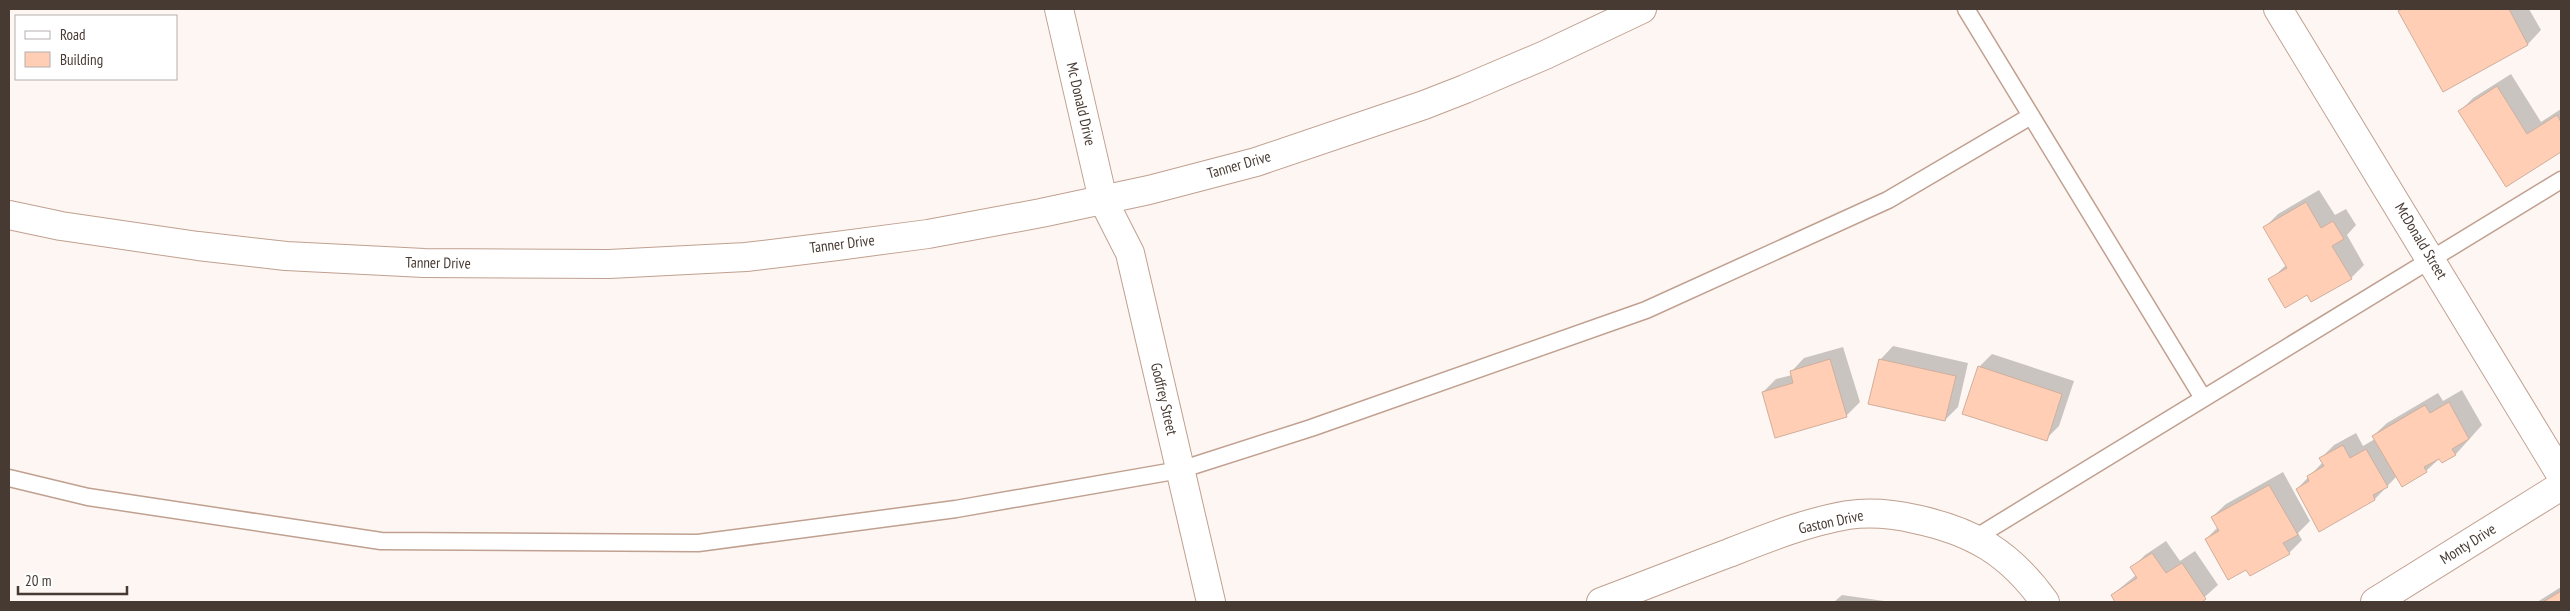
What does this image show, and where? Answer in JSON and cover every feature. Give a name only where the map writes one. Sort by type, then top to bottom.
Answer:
[{"type":"street","name":"Mc Donald Drive","points":[[1059,9],[1103,200]]},
{"type":"street","name":"Tanner Drive","points":[[9,215],[61,226],[151,240],[286,256],[424,263],[600,264],[746,257],[846,245],[928,234],[1103,200],[1256,162],[1424,105],[1545,55],[1642,9]]},
{"type":"street","name":"McDonald Street","points":[[2278,9],[2561,475]]},
{"type":"street","name":"Godfrey Street","points":[[1103,200],[1130,253],[1210,602]]},
{"type":"street","name":"Monty Drive","points":[[2375,602],[2561,486]]},
{"type":"street","name":"Gaston Drive","points":[[1601,602],[1770,537],[1849,515],[1876,514],[1904,517],[1948,526],[1975,538],[2022,573],[2045,602]]},
{"type":"lane","points":[[1966,9],[2203,398]]},
{"type":"lane","points":[[9,478],[88,497],[381,541],[698,543],[956,509],[1180,470],[1311,428],[1646,310],[1888,200],[2031,116]]},
{"type":"lane","points":[[1975,538],[2561,180]]},
{"type":"building","points":[[2402,9],[2509,9],[2528,45],[2443,92],[2398,11]]},
{"type":"building","points":[[2497,86],[2527,134],[2557,115],[2561,122],[2561,152],[2506,187],[2458,111]]},
{"type":"building","points":[[2306,202],[2321,228],[2333,221],[2344,239],[2332,246],[2352,279],[2311,302],[2307,295],[2285,308],[2268,279],[2287,268],[2263,227]]},
{"type":"building","points":[[1830,359],[1847,417],[1775,438],[1762,392],[1793,383],[1790,371]]},
{"type":"building","points":[[1879,359],[1956,376],[1945,421],[1868,404]]},
{"type":"building","points":[[1978,366],[2062,394],[2047,441],[1962,414]]},
{"type":"building","points":[[2449,402],[2469,439],[2452,449],[2456,455],[2442,463],[2439,459],[2424,467],[2427,472],[2402,487],[2372,436],[2425,405],[2430,413]]},
{"type":"building","points":[[2343,445],[2350,458],[2366,449],[2388,487],[2373,495],[2375,500],[2319,532],[2296,489],[2309,481],[2307,476],[2324,466],[2319,458]]},
{"type":"building","points":[[2269,485],[2298,535],[2283,543],[2290,554],[2250,576],[2246,570],[2228,580],[2205,539],[2219,531],[2211,517]]},
{"type":"building","points":[[2152,553],[2166,573],[2182,563],[2206,599],[2202,602],[2115,602],[2111,595],[2137,578],[2130,567]]},
{"type":"building","points":[[2561,591],[2561,602],[2543,602]]}]
